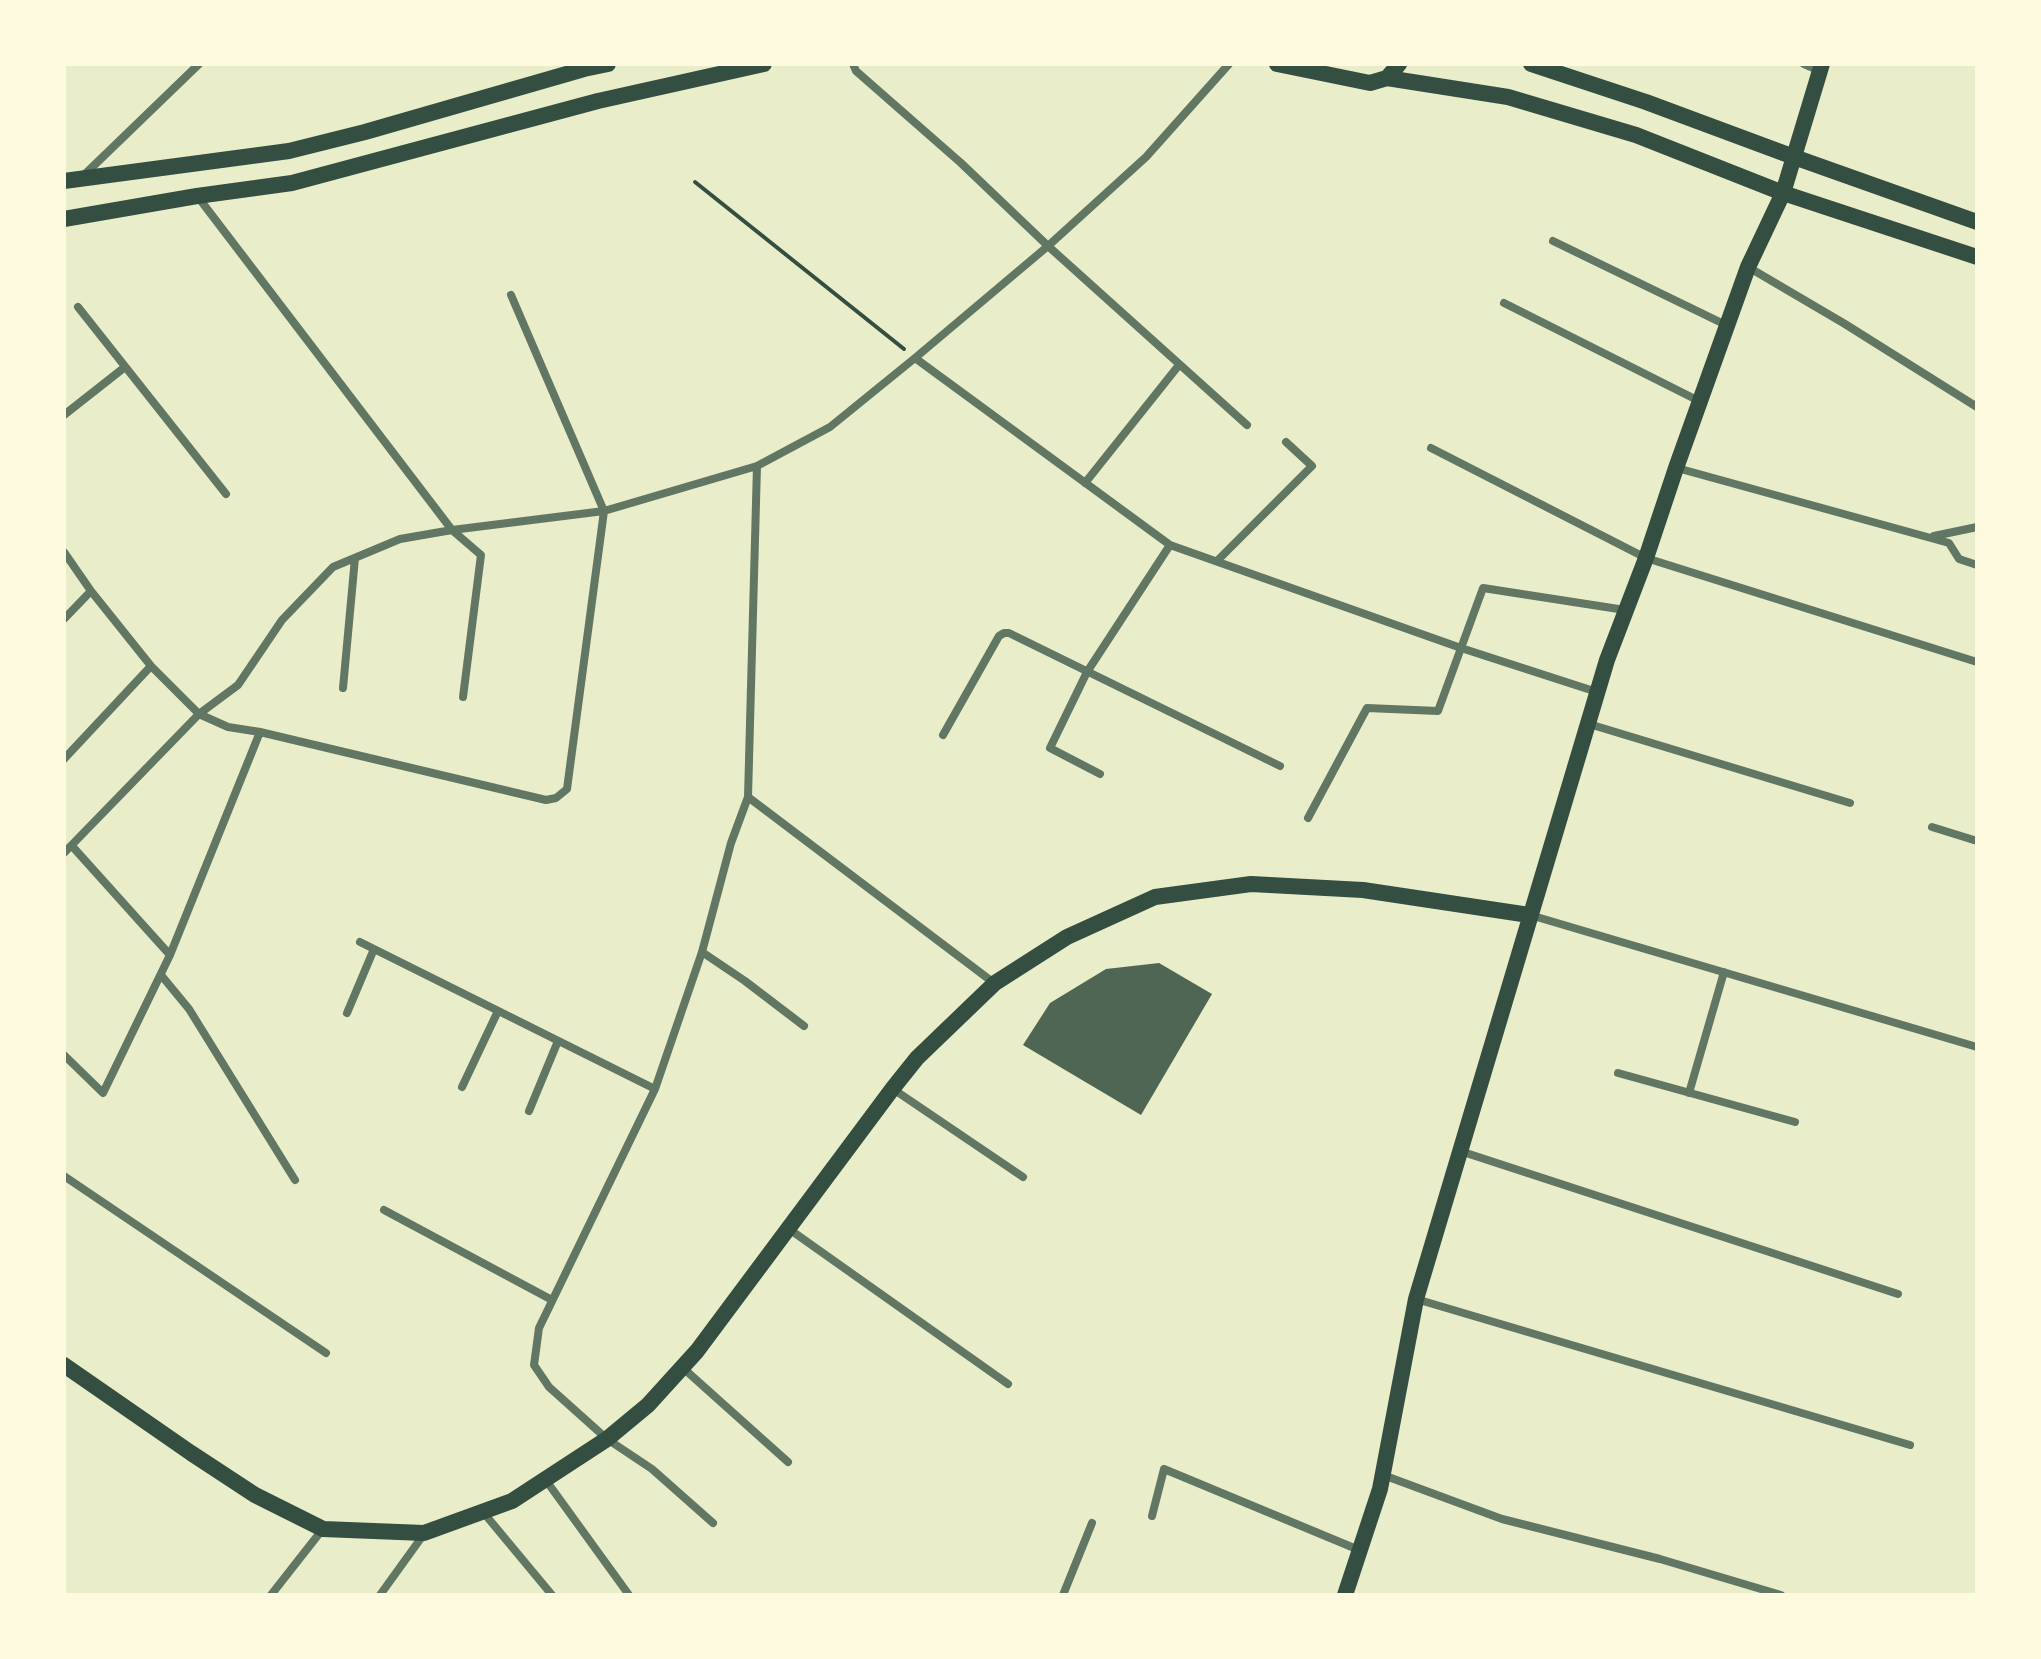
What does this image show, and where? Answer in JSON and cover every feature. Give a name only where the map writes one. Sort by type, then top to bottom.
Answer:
[{"type":"main road","points":[[64,181],[289,151],[365,132],[587,66],[608,64]]},
{"type":"main road","points":[[64,219],[292,183],[598,101],[764,64]]},
{"type":"main road","points":[[1277,64],[1362,82],[1387,78],[1508,97],[1636,135],[1783,193],[1977,257]]},
{"type":"main road","points":[[1387,78],[1399,64]]},
{"type":"main road","points":[[1531,64],[1646,102],[1977,222]]},
{"type":"main road","points":[[1345,1595],[1383,1475],[1416,1299],[1597,692],[1748,267],[1783,193],[1816,66]]},
{"type":"main road","points":[[64,1365],[255,1495],[323,1529],[424,1533],[512,1501],[607,1439],[648,1405],[697,1351],[917,1058],[995,983],[1067,937],[1155,897],[1251,884],[1363,890],[1529,915]]},
{"type":"street","points":[[81,178],[199,64]]},
{"type":"street","points":[[853,64],[856,71],[1247,425]]},
{"type":"street","points":[[64,853],[199,714],[238,685],[282,620],[333,567],[400,539],[604,511],[757,466],[830,427],[1048,246],[1146,157],[1229,64]]},
{"type":"street","points":[[197,196],[452,530],[481,555],[463,697]]},
{"type":"street","points":[[1553,241],[1727,326]]},
{"type":"street","points":[[1748,267],[1977,407]]},
{"type":"street","points":[[64,552],[151,666],[199,714],[228,727],[546,800],[556,798],[567,789],[604,511],[511,295]]},
{"type":"street","points":[[1504,303],[1700,401]]},
{"type":"street","points":[[78,307],[226,494]]},
{"type":"street","points":[[915,358],[1170,545],[1461,648],[1597,692]]},
{"type":"street","points":[[1085,483],[1179,365]]},
{"type":"street","points":[[64,415],[125,367]]},
{"type":"street","points":[[1217,561],[1312,466],[1286,442]]},
{"type":"street","points":[[1431,448],[1646,558],[1977,662]]},
{"type":"street","points":[[713,1523],[652,1469],[607,1439],[549,1387],[534,1365],[539,1328],[655,1089],[702,952],[731,843],[748,797],[757,466]]},
{"type":"street","points":[[1676,468],[1949,543],[1959,559],[1977,565]]},
{"type":"street","points":[[1929,537],[1977,527]]},
{"type":"street","points":[[1100,774],[1050,748],[1087,672],[1170,545]]},
{"type":"street","points":[[343,688],[355,558]]},
{"type":"street","points":[[1308,818],[1367,708],[1438,711],[1483,588],[1626,610]]},
{"type":"street","points":[[64,619],[91,591]]},
{"type":"street","points":[[943,735],[999,636],[1009,633],[1280,766]]},
{"type":"street","points":[[64,759],[151,666]]},
{"type":"street","points":[[1588,723],[1850,803]]},
{"type":"street","points":[[64,1055],[103,1093],[170,955],[260,732]]},
{"type":"street","points":[[748,797],[995,983]]},
{"type":"street","points":[[1932,827],[1977,841]]},
{"type":"street","points":[[72,846],[170,955]]},
{"type":"street","points":[[1529,915],[1977,1047]]},
{"type":"street","points":[[360,942],[655,1089]]},
{"type":"street","points":[[347,1013],[374,949]]},
{"type":"street","points":[[702,952],[804,1026]]},
{"type":"street","points":[[1689,1093],[1724,972]]},
{"type":"street","points":[[161,975],[189,1009],[295,1180]]},
{"type":"street","points":[[462,1087],[498,1011]]},
{"type":"street","points":[[529,1111],[558,1041]]},
{"type":"street","points":[[1618,1073],[1795,1122]]},
{"type":"street","points":[[893,1088],[1023,1177]]},
{"type":"street","points":[[1460,1151],[1898,1294]]},
{"type":"street","points":[[64,1176],[326,1353]]},
{"type":"street","points":[[384,1210],[552,1300]]},
{"type":"street","points":[[789,1229],[1008,1384]]},
{"type":"street","points":[[1416,1299],[1910,1445]]},
{"type":"street","points":[[682,1367],[788,1462]]},
{"type":"street","points":[[1152,1516],[1164,1469],[1359,1550]]},
{"type":"street","points":[[1383,1475],[1502,1519],[1660,1559],[1781,1595]]},
{"type":"street","points":[[545,1479],[629,1595]]},
{"type":"street","points":[[483,1512],[552,1595]]},
{"type":"street","points":[[1063,1595],[1092,1523]]},
{"type":"street","points":[[271,1595],[323,1529]]},
{"type":"street","points":[[380,1595],[424,1533]]},
{"type":"path","points":[[695,182],[915,358]]},
{"type":"building","points":[[1159,963],[1212,994],[1141,1115],[1023,1045],[1050,1003],[1106,969]]}]
